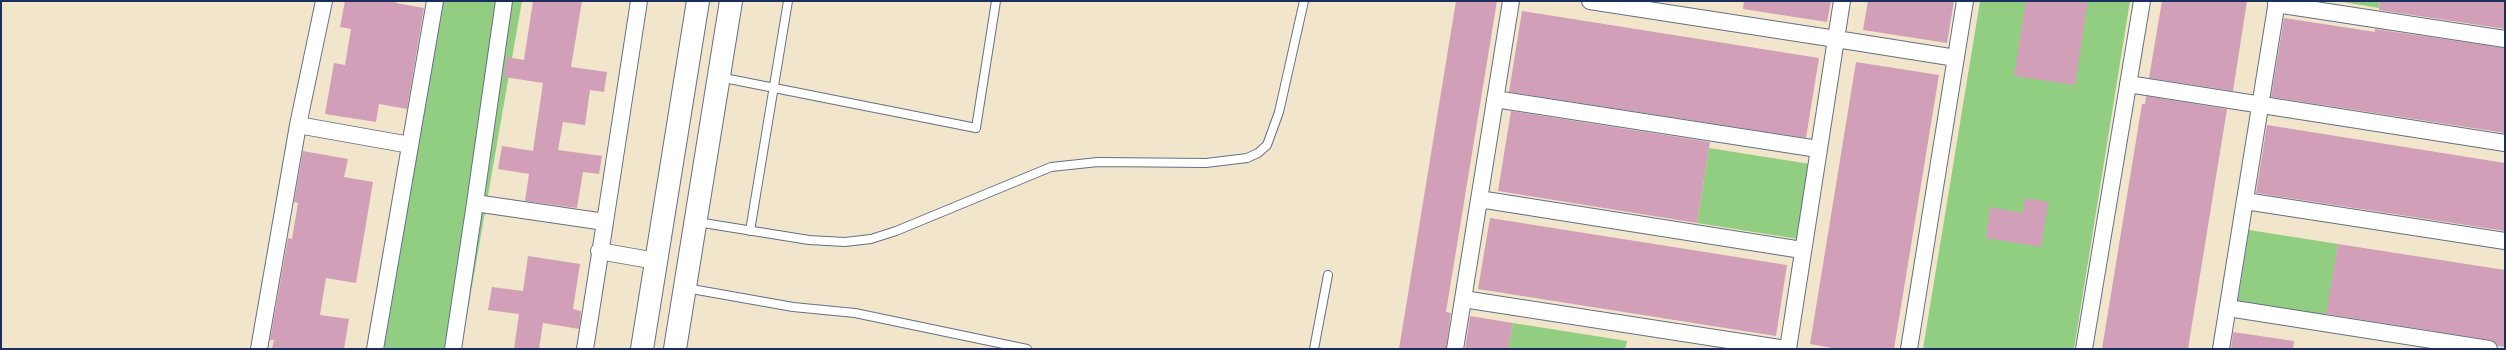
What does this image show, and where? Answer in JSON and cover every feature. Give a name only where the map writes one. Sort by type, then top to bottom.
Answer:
[{"type":"street","points":[[258,349],[298,125],[324,1]]},
{"type":"street","points":[[375,349],[435,1]]},
{"type":"street","points":[[453,349],[504,1]]},
{"type":"street","points":[[585,349],[639,1]]},
{"type":"street","points":[[642,349],[698,1]]},
{"type":"street","points":[[675,349],[731,1]]},
{"type":"street","points":[[1454,349],[1511,1]]},
{"type":"street","points":[[1590,1],[1956,58]]},
{"type":"street","points":[[1463,299],[1787,349],[1842,1]]},
{"type":"street","points":[[1909,349],[1965,1]]},
{"type":"street","points":[[2084,349],[2142,1]]},
{"type":"street","points":[[2221,349],[2277,3],[2505,40]]},
{"type":"street","points":[[2128,84],[2505,142]]},
{"type":"street","points":[[1495,99],[1818,149]]},
{"type":"street","points":[[298,125],[410,145]]},
{"type":"street","points":[[1479,199],[1802,250]]},
{"type":"street","points":[[2245,201],[2505,241]]},
{"type":"street","points":[[475,203],[605,222]]},
{"type":"street","points":[[600,251],[656,261]]},
{"type":"street","points":[[2228,308],[2489,349]]},
{"type":"lane","points":[[750,231],[788,1]]},
{"type":"lane","points":[[719,77],[976,128],[996,1]]},
{"type":"lane","points":[[696,222],[809,240],[845,242],[871,239],[896,232],[1051,167],[1098,162],[1206,163],[1248,158],[1258,153],[1266,145],[1279,112],[1304,1]]},
{"type":"lane","points":[[1314,349],[1328,275]]},
{"type":"lane","points":[[685,288],[794,307],[855,313],[1027,349]]},
{"type":"green space","points":[[441,1],[522,1],[461,349],[381,349]]},
{"type":"green space","points":[[1980,1],[2130,1],[2074,349],[1923,349]]},
{"type":"green space","points":[[2337,1],[2380,1],[2379,8]]},
{"type":"green space","points":[[1709,148],[1810,164],[1798,239],[1697,223]]},
{"type":"green space","points":[[2249,230],[2338,244],[2326,319],[2237,305]]},
{"type":"green space","points":[[1513,323],[1627,341],[1625,349],[1508,349]]},
{"type":"building","points":[[345,1],[397,1],[396,3],[424,8],[407,109],[379,104],[376,122],[325,114],[334,63],[345,65],[351,29],[340,27]]},
{"type":"building","points":[[533,1],[582,1],[571,67],[607,72],[604,92],[590,90],[585,125],[563,122],[558,150],[602,156],[599,174],[583,172],[577,208],[525,201],[529,174],[498,169],[502,146],[533,151],[543,83],[504,77],[507,57],[524,60]]},
{"type":"building","points":[[1456,1],[1497,1],[1446,312],[1451,313],[1446,349],[1399,349]]},
{"type":"building","points":[[1744,1],[1831,1],[1827,22],[1743,9]]},
{"type":"building","points":[[1868,1],[1954,1],[1947,43],[1863,30]]},
{"type":"building","points":[[2026,1],[2088,1],[2075,85],[2014,76]]},
{"type":"building","points":[[2162,1],[2247,1],[2233,91],[2149,78]]},
{"type":"building","points":[[2380,1],[2505,1],[2505,29],[2379,10]]},
{"type":"building","points":[[1522,11],[1819,58],[1806,138],[1509,92]]},
{"type":"building","points":[[2284,18],[2375,32],[2375,29],[2505,48],[2505,133],[2271,97]]},
{"type":"building","points":[[1856,62],[1939,75],[1894,349],[1838,349],[1810,344]]},
{"type":"building","points":[[2146,96],[2227,109],[2188,349],[2102,349],[2142,104],[2145,104]]},
{"type":"building","points":[[1511,111],[1710,142],[1697,223],[1498,191]]},
{"type":"building","points":[[2267,125],[2505,163],[2505,231],[2256,193]]},
{"type":"building","points":[[303,151],[348,159],[344,177],[373,182],[356,283],[326,278],[320,315],[349,319],[344,349],[272,349],[274,340],[270,340],[288,238],[292,239],[298,203],[294,202]]},
{"type":"building","points":[[2025,198],[2048,202],[2041,247],[1986,238],[1990,207],[2023,213]]},
{"type":"building","points":[[1490,218],[1787,265],[1776,336],[1478,289]]},
{"type":"building","points":[[2338,244],[2505,270],[2505,347],[2498,346],[2490,340],[2326,314]]},
{"type":"building","points":[[528,256],[580,264],[573,309],[581,311],[579,329],[543,323],[539,349],[514,349],[519,314],[488,310],[492,287],[523,291]]},
{"type":"building","points":[[1470,316],[1513,323],[1508,349],[1465,349]]},
{"type":"building","points":[[2233,332],[2294,341],[2293,349],[2231,349]]}]
